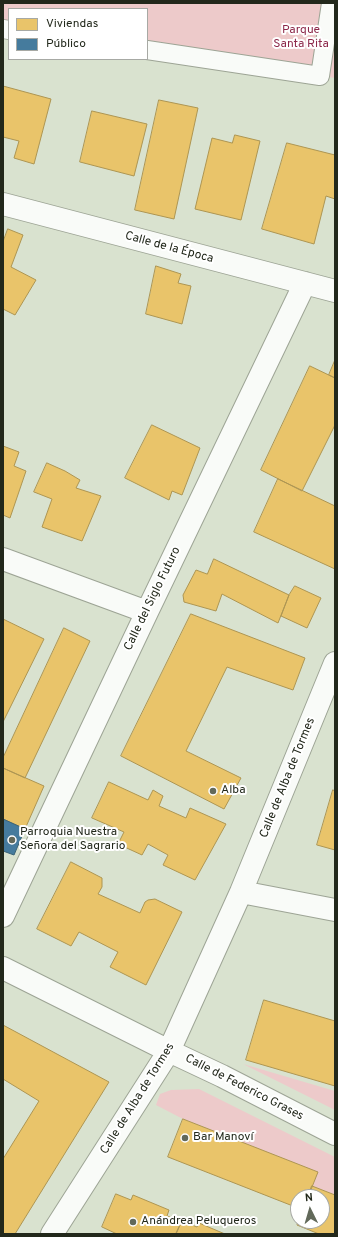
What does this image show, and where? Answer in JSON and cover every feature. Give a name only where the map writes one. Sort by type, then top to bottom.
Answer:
[{"type":"street","points":[[148,50],[327,77],[330,3]]},
{"type":"street","name":"Calle de la Época","points":[[3,204],[335,291]]},
{"type":"street","name":"Calle del Siglo Futuro","points":[[3,916],[305,283]]},
{"type":"street","points":[[3,559],[147,612]]},
{"type":"street","name":"Calle de Alba de Tormes","points":[[52,1234],[169,1051],[241,892],[335,664]]},
{"type":"street","points":[[241,892],[335,910]]},
{"type":"street","name":"Calle de Federico Grases","points":[[3,968],[222,1076],[335,1134]]},
{"type":"green space","name":"Parque Santa Rita","points":[[3,3],[335,3],[335,78],[148,50],[148,8],[8,8],[8,30],[3,29]]},
{"type":"green space","points":[[243,1064],[335,1091],[335,1110]]},
{"type":"green space","points":[[199,1089],[335,1157],[335,1195],[330,1193],[330,1189],[320,1189],[312,1186],[317,1172],[183,1119],[156,1105],[160,1094],[171,1090]]},
{"type":"building: Viviendas","points":[[3,86],[51,99],[34,164],[14,158],[19,141],[3,137]]},
{"type":"building: Viviendas","points":[[159,100],[198,108],[174,219],[135,210]]},
{"type":"building: Viviendas","points":[[92,111],[147,124],[134,176],[80,162]]},
{"type":"building: Viviendas","points":[[235,135],[260,141],[241,220],[195,209],[212,138],[232,143]]},
{"type":"building: Viviendas","points":[[287,143],[335,155],[335,199],[326,196],[314,244],[262,229]]},
{"type":"building: Viviendas","points":[[8,229],[23,235],[11,267],[36,280],[15,315],[3,309],[3,242]]},
{"type":"building: Viviendas","points":[[156,266],[181,274],[178,283],[191,286],[182,324],[146,314]]},
{"type":"building: Viviendas","points":[[335,360],[335,378],[329,375]]},
{"type":"building: Viviendas","points":[[310,366],[335,378],[335,425],[302,491],[261,470]]},
{"type":"building: Viviendas","points":[[152,425],[200,448],[182,495],[172,491],[169,500],[125,478]]},
{"type":"building: Viviendas","points":[[3,446],[19,452],[14,466],[26,471],[10,518],[3,515]]},
{"type":"building: Viviendas","points":[[47,463],[80,480],[76,488],[101,496],[82,541],[42,527],[52,499],[34,492]]},
{"type":"building: Viviendas","points":[[278,479],[335,506],[335,569],[254,532]]},
{"type":"building: Viviendas","points":[[214,559],[289,595],[278,623],[222,594],[216,611],[184,602],[183,595],[196,570],[207,574]]},
{"type":"building: Viviendas","points":[[295,586],[321,598],[307,628],[281,616],[289,595]]},
{"type":"building: Viviendas","points":[[191,614],[305,658],[293,690],[227,667],[186,751],[241,778],[224,809],[121,756]]},
{"type":"building: Viviendas","points":[[3,619],[44,639],[3,722]]},
{"type":"building: Viviendas","points":[[64,628],[90,641],[25,778],[3,768],[3,758]]},
{"type":"building: Viviendas","points":[[3,768],[44,786],[25,829],[3,819]]},
{"type":"building: Viviendas","points":[[109,782],[148,800],[153,790],[163,796],[159,806],[186,818],[190,808],[226,824],[195,880],[163,865],[168,855],[148,844],[142,855],[118,844],[124,832],[92,818]]},
{"type":"building: Viviendas","points":[[333,790],[335,791],[335,850],[317,845]]},
{"type":"building: Viviendas","points":[[71,862],[102,878],[102,887],[98,894],[140,913],[145,902],[155,899],[182,912],[146,985],[110,967],[118,952],[79,932],[71,946],[37,929]]},
{"type":"building: Viviendas","points":[[264,1000],[335,1021],[335,1086],[246,1060]]},
{"type":"building: Viviendas","points":[[3,1025],[109,1082],[15,1234],[3,1234],[3,1159],[39,1101],[3,1079]]},
{"type":"building: Viviendas","points":[[183,1119],[318,1172],[311,1189],[290,1189],[290,1205],[168,1157]]},
{"type":"building: Viviendas","points":[[312,1186],[320,1189],[311,1189]]},
{"type":"building: Viviendas","points":[[330,1193],[335,1195],[335,1234],[319,1234],[307,1229],[330,1229]]},
{"type":"building: Viviendas","points":[[116,1194],[131,1200],[133,1195],[169,1210],[167,1216],[182,1221],[176,1234],[117,1234],[102,1227]]},
{"type":"building: Viviendas","points":[[182,1221],[197,1227],[199,1223],[225,1234],[176,1234]]},
{"type":"building: Público","name":"Parroquia Nuestra Señora del Sagrario","points":[[3,819],[25,829],[14,855],[3,851]]},
{"type":"place","name":"Alba","points":[[213,791]]},
{"type":"place","name":"Parroquia Nuestra Señora del Sagrario","points":[[12,840]]},
{"type":"place","name":"Bar Manoví","points":[[185,1138]]},
{"type":"place","name":"Anándrea Peluqueros","points":[[133,1222]]}]
